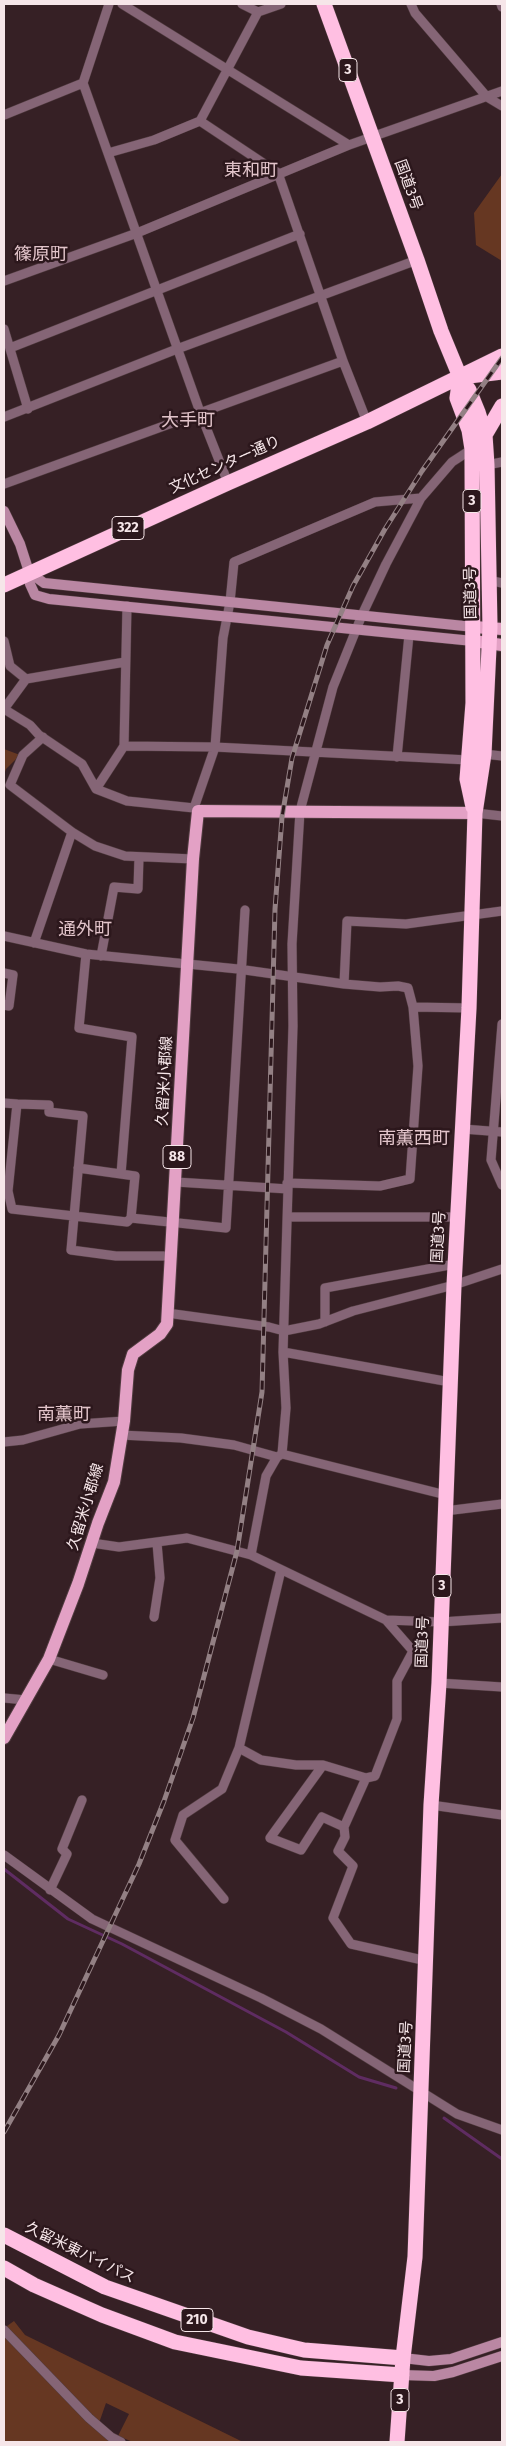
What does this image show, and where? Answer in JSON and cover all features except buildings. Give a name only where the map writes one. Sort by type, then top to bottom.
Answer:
[{"type":"highway","name":"国道3号","points":[[324,4],[418,260],[441,331],[460,377],[470,390],[495,463],[496,636],[484,754],[475,813],[439,1683],[431,1806],[415,2257],[403,2358],[397,2442]]},
{"type":"highway","name":"文化センター通り","points":[[4,585],[29,572],[367,422],[460,377],[501,353]]},
{"type":"highway","points":[[460,377],[502,372]]},
{"type":"highway","name":"国道3号","points":[[460,377],[457,398],[470,430],[472,449],[473,703],[468,779],[475,813]]},
{"type":"highway","points":[[485,435],[502,406]]},
{"type":"highway","name":"久留米東バイパス","points":[[4,2235],[105,2288],[248,2337],[304,2350],[403,2358]]},
{"type":"highway","name":"210","points":[[4,2268],[34,2285],[102,2315],[175,2342],[301,2368],[402,2375]]},
{"type":"main road","points":[[473,634],[496,636]]},
{"type":"main road","points":[[196,809],[475,813]]},
{"type":"main road","name":"久留米小郡線","points":[[4,1738],[49,1658],[114,1482],[124,1421],[128,1370],[133,1354],[160,1334],[167,1324],[196,809]]},
{"type":"street","points":[[109,4],[83,82],[177,349],[228,483]]},
{"type":"street","points":[[122,4],[349,145]]},
{"type":"street","points":[[242,4],[256,8],[282,4]]},
{"type":"street","points":[[411,4],[415,13],[487,97],[502,106]]},
{"type":"street","points":[[108,153],[154,140],[200,121],[256,8]]},
{"type":"street","points":[[4,115],[83,82]]},
{"type":"street","points":[[4,281],[137,233],[349,145],[502,91]]},
{"type":"street","points":[[200,121],[278,173],[343,361],[367,422]]},
{"type":"street","points":[[10,348],[300,234]]},
{"type":"street","points":[[4,417],[177,349],[418,260]]},
{"type":"street","points":[[4,329],[28,409]]},
{"type":"street","points":[[4,484],[343,361]]},
{"type":"street","points":[[251,1555],[266,1476],[279,1455],[286,1408],[283,1352],[294,979],[292,944],[300,811],[333,687],[362,615],[421,498],[452,462],[472,449]]},
{"type":"street","points":[[125,662],[26,680],[4,709],[30,725],[43,737],[82,764],[96,789],[127,801],[196,809],[215,748],[220,674],[234,562],[375,502],[421,498]]},
{"type":"street","points":[[4,511],[20,544],[34,595],[49,599],[409,635],[473,634]]},
{"type":"street","points":[[29,572],[44,583],[362,615],[473,634]]},
{"type":"street","points":[[96,789],[124,746],[126,606]]},
{"type":"street","points":[[397,757],[409,635]]},
{"type":"street","points":[[4,641],[10,666],[26,680]]},
{"type":"street","points":[[43,737],[23,755],[10,786],[72,832],[95,846],[125,856],[193,859]]},
{"type":"street","points":[[124,746],[315,752],[468,760]]},
{"type":"street","points":[[484,754],[502,756]]},
{"type":"street","points":[[475,813],[502,816]]},
{"type":"street","points":[[34,943],[72,832]]},
{"type":"street","points":[[101,956],[114,887],[138,889],[139,856]]},
{"type":"street","points":[[131,1218],[174,1221],[226,1228],[230,1187],[245,910]]},
{"type":"street","points":[[344,984],[347,921],[406,924],[502,912]]},
{"type":"street","points":[[4,936],[101,956],[242,970],[294,979],[408,988],[413,1007],[418,1066],[410,1179],[380,1186],[230,1187],[176,1182]]},
{"type":"street","points":[[86,954],[79,1028],[132,1037],[121,1174]]},
{"type":"street","points":[[4,973],[13,975],[9,1006],[4,1005]]},
{"type":"street","points":[[413,1007],[468,1008]]},
{"type":"street","points":[[502,1024],[498,1091],[498,1132],[491,1160],[502,1185]]},
{"type":"street","points":[[4,1103],[49,1105],[49,1112],[83,1116],[71,1250],[116,1256],[172,1256]]},
{"type":"street","points":[[17,1104],[7,1166],[8,1191],[12,1208],[127,1222],[131,1218],[135,1176],[78,1168]]},
{"type":"street","points":[[462,1129],[498,1132]]},
{"type":"street","points":[[288,1217],[458,1217]]},
{"type":"street","points":[[325,1322],[325,1288],[455,1264]]},
{"type":"street","points":[[167,1313],[269,1327],[284,1331],[325,1322],[353,1311],[454,1285],[502,1269]]},
{"type":"street","points":[[283,1352],[450,1382]]},
{"type":"street","points":[[4,1442],[22,1440],[80,1424],[124,1421]]},
{"type":"street","points":[[121,1435],[181,1438],[234,1445],[446,1494]]},
{"type":"street","points":[[445,1511],[502,1504]]},
{"type":"street","points":[[92,1543],[118,1547],[187,1538],[251,1555],[386,1620],[413,1650],[397,1681],[397,1719],[375,1776],[366,1778],[323,1765],[296,1765],[261,1760],[239,1748]]},
{"type":"street","points":[[154,1617],[160,1578],[157,1543]]},
{"type":"street","points":[[224,1899],[175,1840],[183,1815],[222,1789],[239,1748],[281,1570]]},
{"type":"street","points":[[386,1620],[441,1622],[502,1618]]},
{"type":"street","points":[[49,1658],[103,1675]]},
{"type":"street","points":[[439,1683],[502,1687]]},
{"type":"street","points":[[4,1698],[26,1700]]},
{"type":"street","points":[[323,1765],[270,1838],[302,1850],[322,1817],[344,1828]]},
{"type":"street","points":[[366,1778],[344,1828],[345,1837],[338,1851],[353,1866],[333,1918],[351,1944],[426,1961]]},
{"type":"street","points":[[50,1890],[67,1854],[62,1849],[82,1800]]},
{"type":"street","points":[[431,1806],[502,1814]]},
{"type":"street","points":[[4,1854],[50,1890],[92,1919],[261,1998],[321,2029],[457,2114],[502,2130]]},
{"type":"street","points":[[4,2330],[89,2418],[120,2442]]},
{"type":"street","points":[[403,2358],[429,2361],[451,2359],[502,2342]]},
{"type":"street","points":[[402,2375],[434,2376],[453,2372],[502,2356]]},
{"type":"shaded area","points":[[502,174],[502,261],[476,245],[474,213]]},
{"type":"shaded area","points":[[4,749],[20,755],[6,769],[4,775]]},
{"type":"shaded area","points":[[14,2321],[25,2335],[243,2442],[133,2442],[118,2436],[129,2414],[106,2403],[99,2423],[7,2331],[7,2326]]},
{"type":"shaded area","points":[[4,2335],[113,2442],[4,2442]]},
{"type":"waterway","points":[[4,1869],[68,1919],[122,1944],[286,2032],[359,2077],[396,2088]]},
{"type":"waterway","points":[[444,2118],[502,2159]]},
{"type":"railway","points":[[4,2132],[59,2035],[139,1864],[164,1801],[193,1718],[237,1551],[262,1392],[275,909],[282,817],[292,758],[327,645],[353,586],[385,529],[422,471],[502,358]]},
{"type":"district","name":"東和町","points":[[251,171]]},
{"type":"district","name":"篠原町","points":[[41,255]]},
{"type":"district","name":"大手町","points":[[188,421]]},
{"type":"district","name":"通外町","points":[[85,930]]},
{"type":"district","name":"南薫西町","points":[[414,1139]]},
{"type":"district","name":"南薫町","points":[[64,1415]]}]
